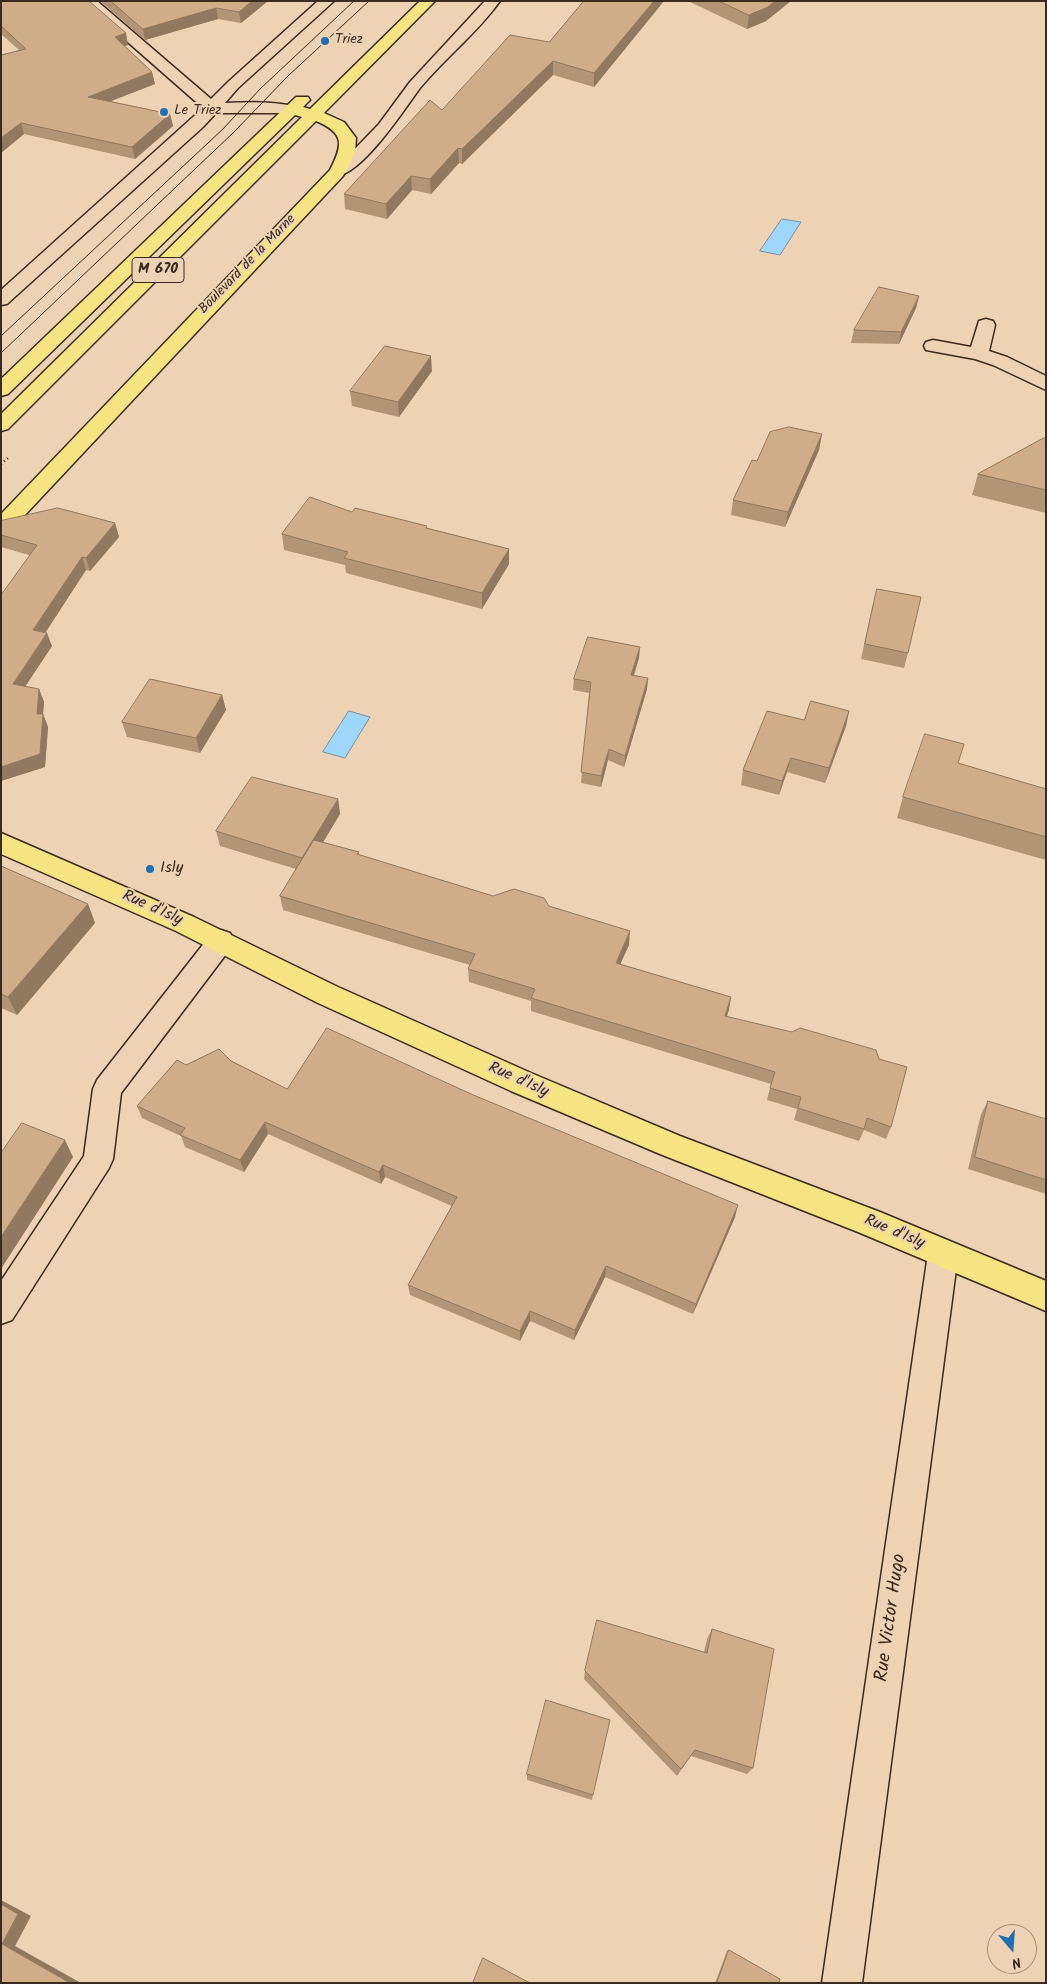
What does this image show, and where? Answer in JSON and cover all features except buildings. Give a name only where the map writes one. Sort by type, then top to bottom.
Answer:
[{"type":"main road","name":"M 670","points":[[1,425],[428,1]]},
{"type":"main road","name":"M 670","points":[[1,390],[310,92]]},
{"type":"main road","points":[[292,110],[313,115],[336,125],[346,135],[348,148],[337,172]]},
{"type":"main road","name":"Boulevard de la Marne","points":[[1,527],[337,172]]},
{"type":"main road","name":"Rue d'Isly","points":[[1,843],[221,941],[328,995],[521,1082],[670,1145],[869,1222],[1046,1296]]},
{"type":"street","points":[[88,1],[177,76],[217,102],[292,110]]},
{"type":"street","points":[[1,300],[327,1]]},
{"type":"street","name":"Boulevard de la Marne","points":[[337,172],[355,158],[385,127],[415,85],[493,1]]},
{"type":"street","points":[[979,354],[986,325]]},
{"type":"street","points":[[933,346],[979,354],[1000,361],[1046,384]]},
{"type":"street","points":[[1,1309],[98,1159],[107,1089],[221,941]]},
{"type":"street","name":"Rue Victor Hugo","points":[[842,1983],[933,1320],[944,1254]]},
{"type":"water","points":[[782,219],[801,222],[780,255],[760,251]]},
{"type":"water","points":[[349,711],[370,717],[345,758],[323,752]]},
{"type":"tram line","points":[[1,336],[223,129],[260,89],[354,1]]},
{"type":"tram line","points":[[1,353],[234,132],[288,76],[369,1]]},
{"type":"place","name":"Triez","points":[[325,41]]},
{"type":"place","name":"Le Triez","points":[[164,112]]},
{"type":"place","name":"Isly","points":[[150,869]]}]
